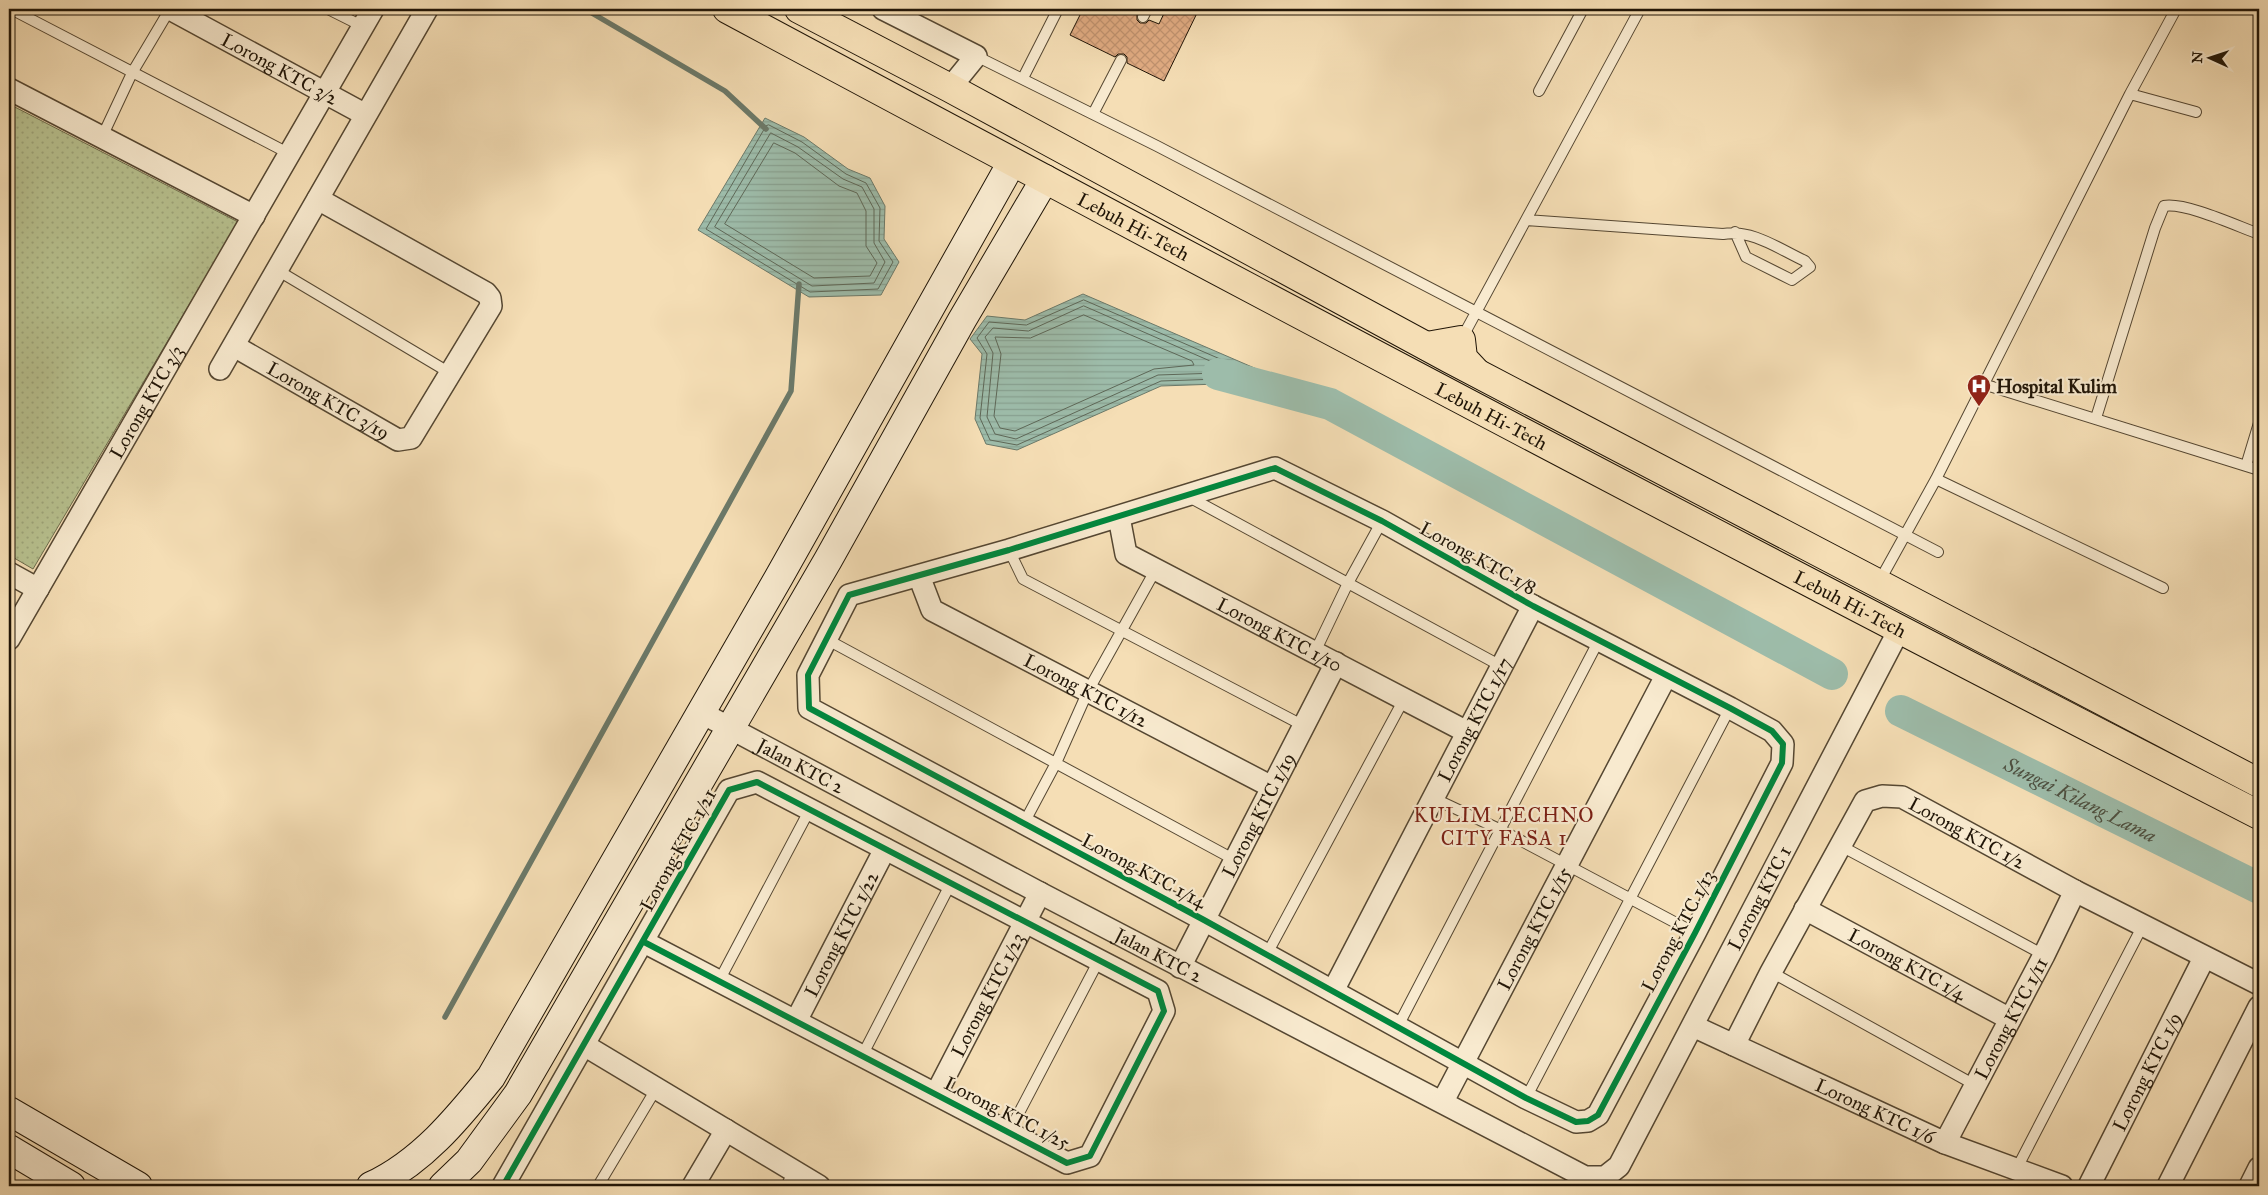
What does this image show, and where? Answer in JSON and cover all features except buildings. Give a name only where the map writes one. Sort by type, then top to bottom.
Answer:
[{"type":"main road","name":"Lebuh Hi-Tech","points":[[727,9],[1012,162],[1899,630],[2259,815]]},
{"type":"main road","name":"Lebuh Hi-Tech","points":[[799,9],[1446,348],[1476,372],[2259,783]]},
{"type":"main road","points":[[1434,385],[1446,348]]},
{"type":"street","name":"Lorong KTC 3/2","points":[[170,9],[364,114]]},
{"type":"street","points":[[220,368],[318,199],[364,114],[427,9]]},
{"type":"street","points":[[883,9],[976,56],[950,88]]},
{"type":"street","name":"Lorong KTC 3/3","points":[[9,639],[254,216],[288,153],[368,18]]},
{"type":"street","points":[[9,89],[254,216]]},
{"type":"street","points":[[371,1186],[410,1163],[454,1122],[491,1077],[779,577],[1012,162]]},
{"type":"street","points":[[443,1186],[469,1161],[518,1094],[828,560],[962,320],[1045,179]]},
{"type":"street","points":[[318,199],[486,293],[490,298],[491,306],[450,373]]},
{"type":"street","name":"Lorong KTC 3/19","points":[[234,346],[398,440],[411,438],[450,373]]},
{"type":"street","name":"Lorong KTC 1/8","points":[[1188,496],[1275,468],[1382,521],[1533,606],[1666,676]]},
{"type":"street","points":[[826,640],[849,596],[1188,496]]},
{"type":"street","name":"Lorong KTC 1/10","points":[[1119,517],[1126,554],[1467,732]]},
{"type":"street","points":[[9,573],[38,589]]},
{"type":"street","name":"Lorong KTC 1/12","points":[[919,576],[932,610],[1272,787]]},
{"type":"street","name":"Lorong KTC 1/17","points":[[1333,991],[1533,606]]},
{"type":"street","name":"Lorong KTC 1","points":[[1619,1166],[1899,630]]},
{"type":"street","name":"Lorong KTC 1/14","points":[[826,640],[808,676],[810,708],[1267,954],[1462,1063]]},
{"type":"street","name":"Lorong KTC 1/19","points":[[1180,967],[1336,663]]},
{"type":"street","name":"Lorong KTC 1/13","points":[[1462,1063],[1526,1098],[1576,1122],[1598,1116],[1695,933],[1782,762],[1783,744],[1772,731],[1666,676]]},
{"type":"street","name":"Lorong KTC 1/15","points":[[1443,1101],[1666,676]]},
{"type":"street","name":"Jalan KTC 2","points":[[700,712],[1040,894],[1443,1101],[1585,1177],[1605,1177],[1619,1166]]},
{"type":"street","name":"Lorong KTC 1/21","points":[[503,1186],[644,942],[729,790],[757,782],[1025,922]]},
{"type":"street","name":"Lorong KTC 1/2","points":[[1734,1045],[1771,972],[1865,800],[1882,796],[1902,797],[2075,891],[2204,958],[2259,984]]},
{"type":"street","name":"Lorong KTC 1/22","points":[[796,1021],[885,849]]},
{"type":"street","name":"Lorong KTC 1/11","points":[[1945,1143],[2044,956],[2075,891]]},
{"type":"street","name":"Lorong KTC 1/23","points":[[936,1094],[1040,894]]},
{"type":"street","name":"Lorong KTC 1/4","points":[[1805,909],[2010,1019]]},
{"type":"street","name":"Lorong KTC 1/25","points":[[644,942],[1067,1163],[1090,1156],[1164,1011],[1158,991],[1025,922]]},
{"type":"street","name":"Lorong KTC 1/9","points":[[2089,1186],[2204,958]]},
{"type":"street","points":[[2168,1186],[2259,1008]]},
{"type":"street","name":"Lorong KTC 1/6","points":[[1693,1026],[1945,1143],[2062,1186]]},
{"type":"street","points":[[584,1045],[726,1130],[790,1179],[818,1186]]},
{"type":"street","points":[[9,1111],[138,1186]]},
{"type":"street","points":[[693,1186],[726,1130]]},
{"type":"street","points":[[9,1149],[71,1186]]},
{"type":"street","points":[[2250,1186],[2259,1168]]},
{"type":"lane","points":[[11,9],[288,153]]},
{"type":"lane","points":[[102,137],[132,73],[170,9]]},
{"type":"lane","points":[[328,9],[368,18]]},
{"type":"lane","points":[[1022,78],[1058,9]]},
{"type":"lane","points":[[1539,91],[1583,9]]},
{"type":"lane","points":[[1446,348],[1476,313],[1640,9]]},
{"type":"lane","points":[[1879,583],[1936,478],[2130,94],[2176,9]]},
{"type":"lane","points":[[976,56],[1093,114],[1938,552]]},
{"type":"lane","points":[[1093,114],[1121,60]]},
{"type":"lane","points":[[2130,94],[2196,112]]},
{"type":"lane","points":[[2096,418],[2155,228],[2164,206],[2172,204],[2187,208],[2259,234]]},
{"type":"lane","points":[[1526,220],[1723,234],[1735,232],[1749,235],[1805,261],[1810,267],[1792,280],[1746,257],[1735,232]]},
{"type":"lane","points":[[277,270],[450,373]]},
{"type":"lane","points":[[1984,384],[2259,470]]},
{"type":"lane","points":[[2246,466],[2259,423]]},
{"type":"lane","points":[[1936,478],[2163,588]]},
{"type":"lane","points":[[1188,496],[1501,666]]},
{"type":"lane","points":[[1315,652],[1348,583],[1382,521]]},
{"type":"lane","points":[[1009,550],[1023,579],[1304,726]]},
{"type":"lane","points":[[1024,824],[1056,763],[1088,691],[1156,569]]},
{"type":"lane","points":[[826,640],[1235,860]]},
{"type":"lane","points":[[1397,1028],[1599,640]]},
{"type":"lane","points":[[1267,954],[1404,699]]},
{"type":"lane","points":[[1526,1098],[1730,708]]},
{"type":"lane","points":[[1433,798],[1499,829],[1695,933]]},
{"type":"lane","points":[[720,981],[810,809]]},
{"type":"lane","points":[[1840,846],[2044,956]]},
{"type":"lane","points":[[862,1056],[951,883]]},
{"type":"lane","points":[[2016,1170],[2142,925]]},
{"type":"lane","points":[[1008,1132],[1099,960]]},
{"type":"lane","points":[[1771,972],[1975,1085]]},
{"type":"lane","points":[[598,1186],[656,1089]]},
{"type":"green space","points":[[9,104],[238,222],[33,569],[9,555]]},
{"type":"water","points":[[765,118],[804,137],[848,169],[870,178],[885,206],[884,239],[899,262],[881,295],[809,297],[698,230]]},
{"type":"water","points":[[1083,294],[1266,373],[1257,393],[1218,384],[1161,386],[1017,450],[986,444],[975,419],[982,354],[970,339],[987,316],[1025,320]]},
{"type":"waterway","points":[[585,9],[725,91],[766,129]]},
{"type":"waterway","points":[[445,1017],[791,391],[799,284]]},
{"type":"waterway","points":[[1218,374],[1330,404],[1832,674]]},
{"type":"waterway","name":"Sungai Kilang Lama","points":[[1901,711],[2259,888]]},
{"type":"cycle path","points":[[1275,468],[1382,521],[1533,606],[1730,708],[1772,731],[1783,744],[1782,763],[1695,933],[1598,1115],[1588,1121],[1576,1122],[1526,1098],[1204,920],[809,708],[808,675],[849,595],[1009,550],[1275,468]]},
{"type":"cycle path","points":[[503,1186],[729,790],[757,782],[1158,991],[1164,1011],[1090,1156],[1067,1163],[644,942]]},
{"type":"place","name":"Hospital Kulim","points":[[1979,407]]},
{"type":"district","name":"KULIM TECHNO CITY FASA 1","points":[[1504,826]]}]
